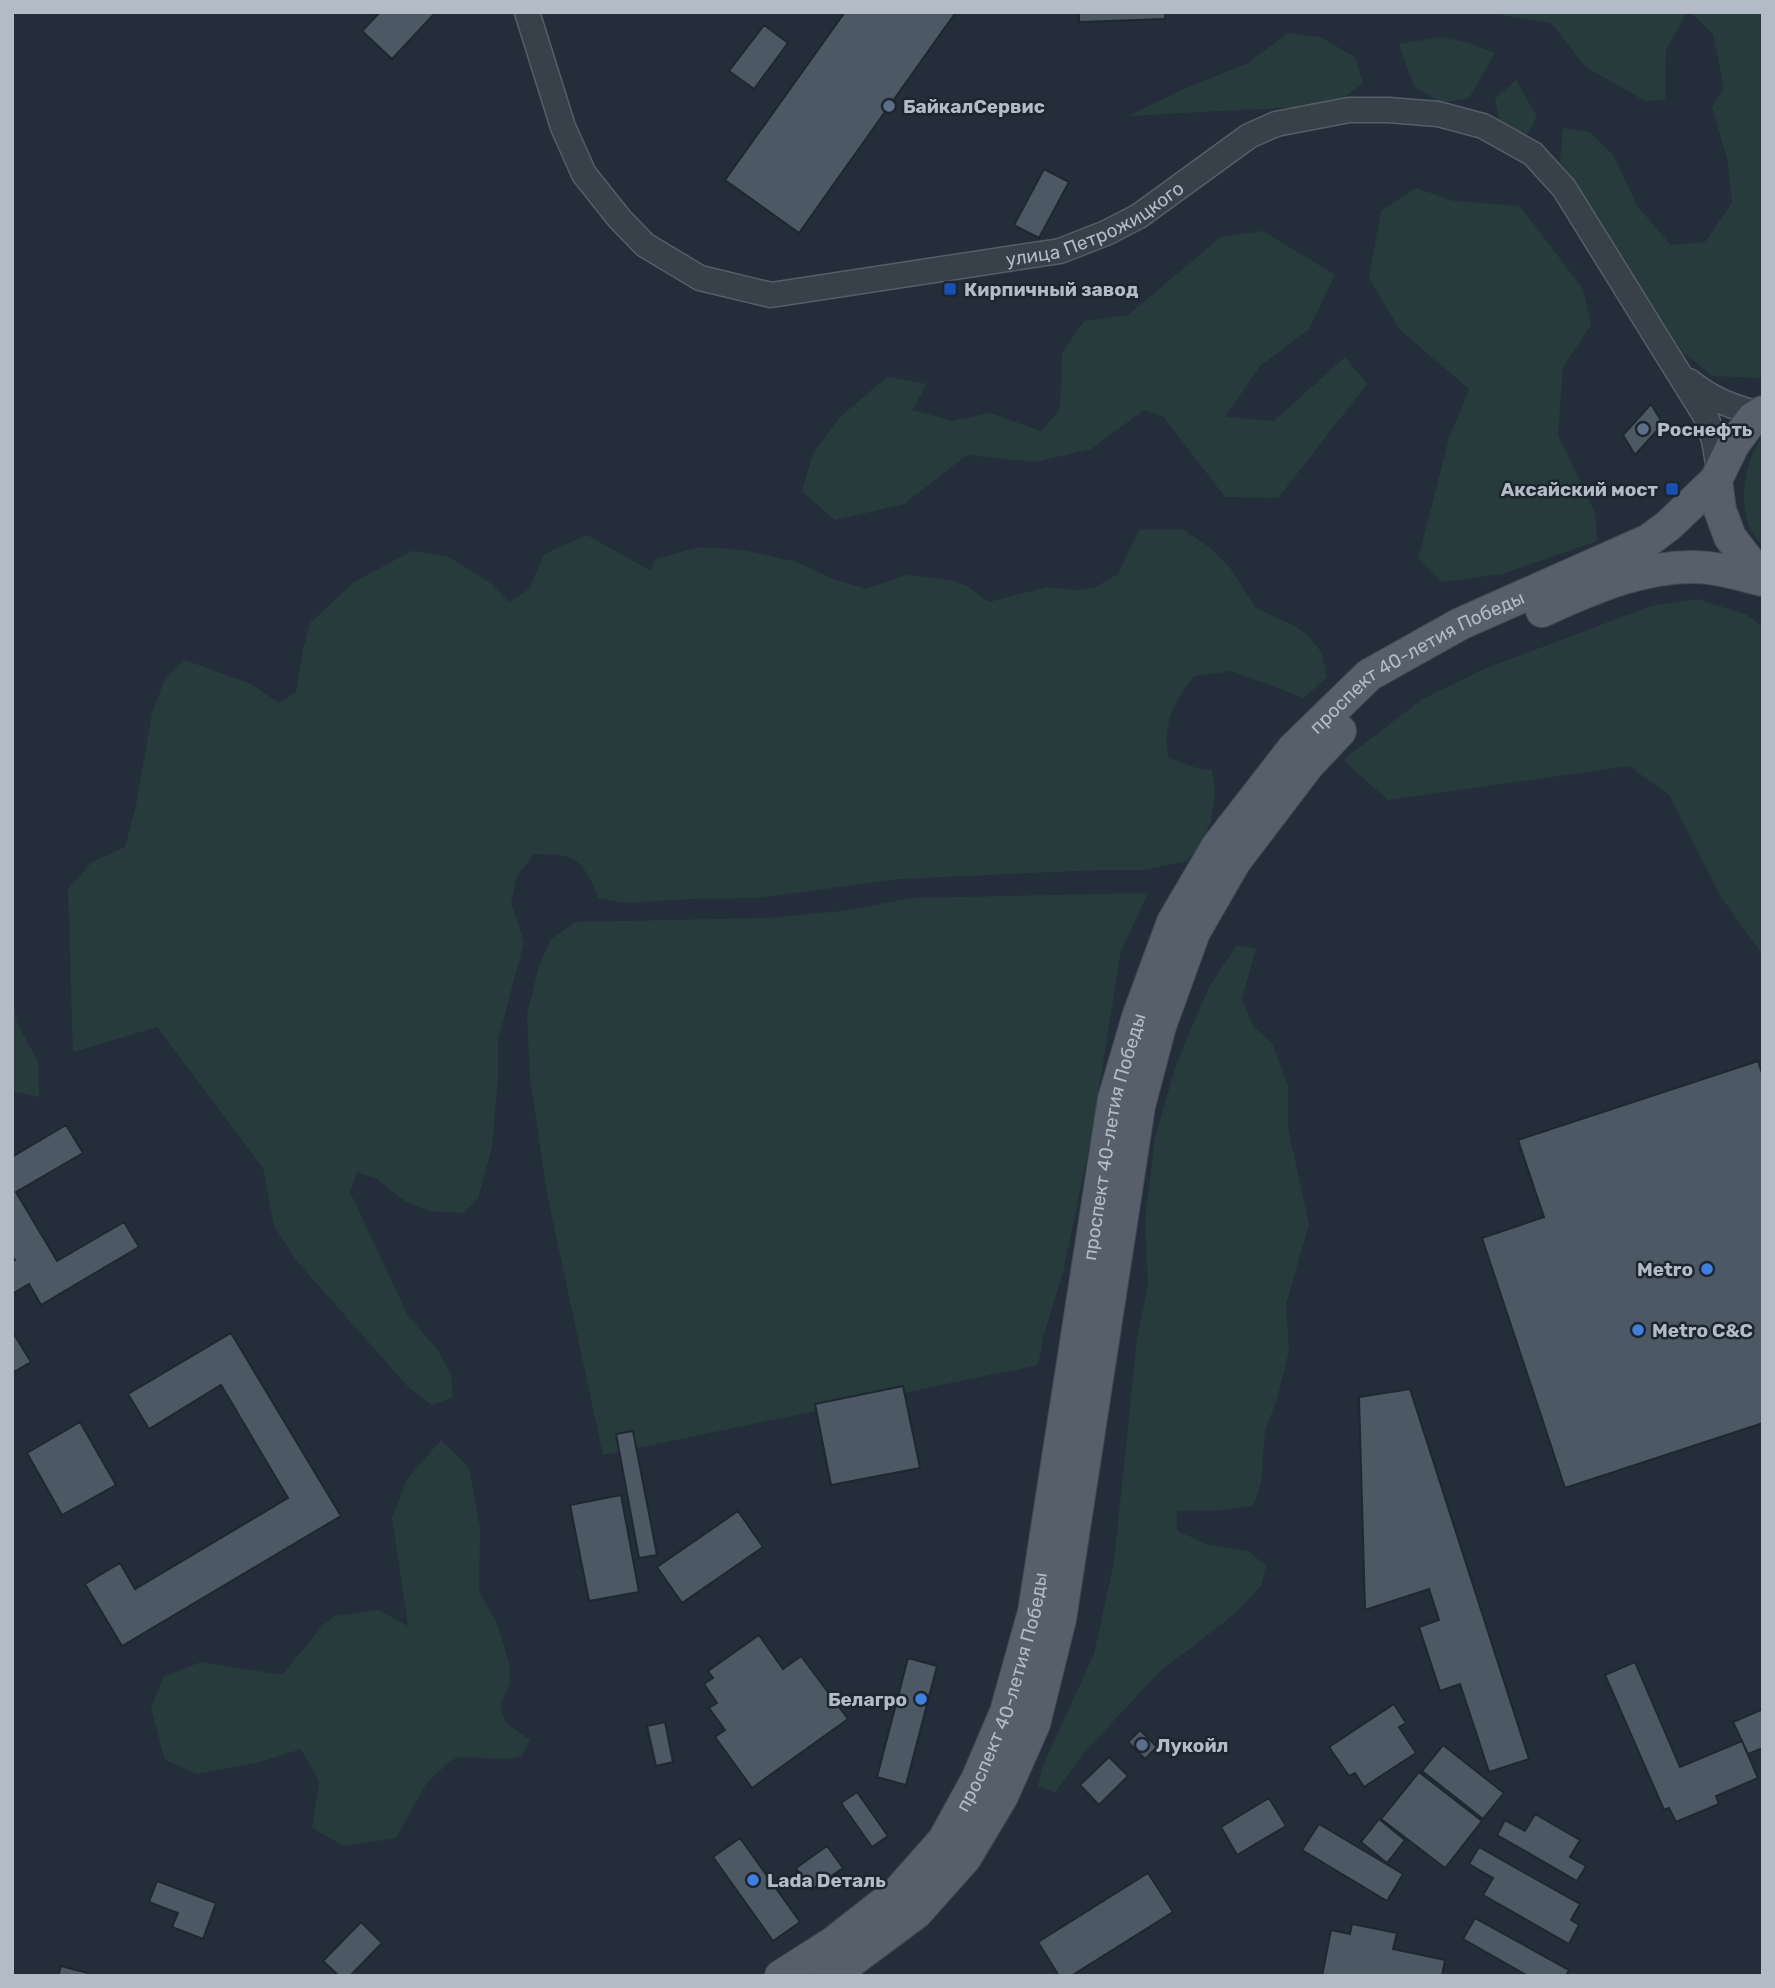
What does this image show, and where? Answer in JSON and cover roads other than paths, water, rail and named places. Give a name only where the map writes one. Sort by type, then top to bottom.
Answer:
[{"type":"main road","name":"проспект 40-летия Победы","points":[[831,1976],[896,1911],[897,1893],[944,1840],[977,1780],[1006,1712],[1034,1612],[1114,1099],[1138,1017],[1173,922],[1217,847],[1293,749],[1368,675],[1460,624],[1649,540],[1669,525],[1717,474],[1733,445],[1753,418],[1761,413]]},
{"type":"main road","points":[[1717,474],[1720,510],[1730,537],[1763,580]]},
{"type":"main road","name":"проспект 40-летия Победы","points":[[781,1976],[833,1943],[896,1911],[916,1913],[965,1858],[1002,1796],[1034,1724],[1060,1619],[1139,1106],[1160,1026],[1194,932],[1235,861],[1308,765],[1378,691],[1422,664],[1563,601],[1612,583],[1666,568],[1709,568],[1763,580]]},
{"type":"street","name":"улица Петрожицкого","points":[[527,12],[563,127],[584,174],[618,218],[645,245],[700,278],[771,295],[1060,251],[1106,233],[1139,216],[1249,136],[1276,124],[1349,110],[1438,114],[1483,126],[1533,154],[1564,188],[1706,417],[1714,440],[1717,474]]},
{"type":"street","name":"улица Петрожицкого","points":[[1675,370],[1730,407],[1761,413]]},
{"type":"place","name":"БайкалСервис","points":[[889,106]]},
{"type":"place","name":"Кирпичный завод","points":[[950,289]]},
{"type":"place","name":"Роснефть","points":[[1643,429]]},
{"type":"place","name":"Аксайский мост","points":[[1672,489]]},
{"type":"place","name":"Metro","points":[[1707,1269]]},
{"type":"place","name":"Metro C&C","points":[[1638,1330]]},
{"type":"place","name":"Белагро","points":[[921,1699]]},
{"type":"place","name":"Лукойл","points":[[1142,1745]]},
{"type":"place","name":"Lada Dеталь","points":[[753,1880]]}]
